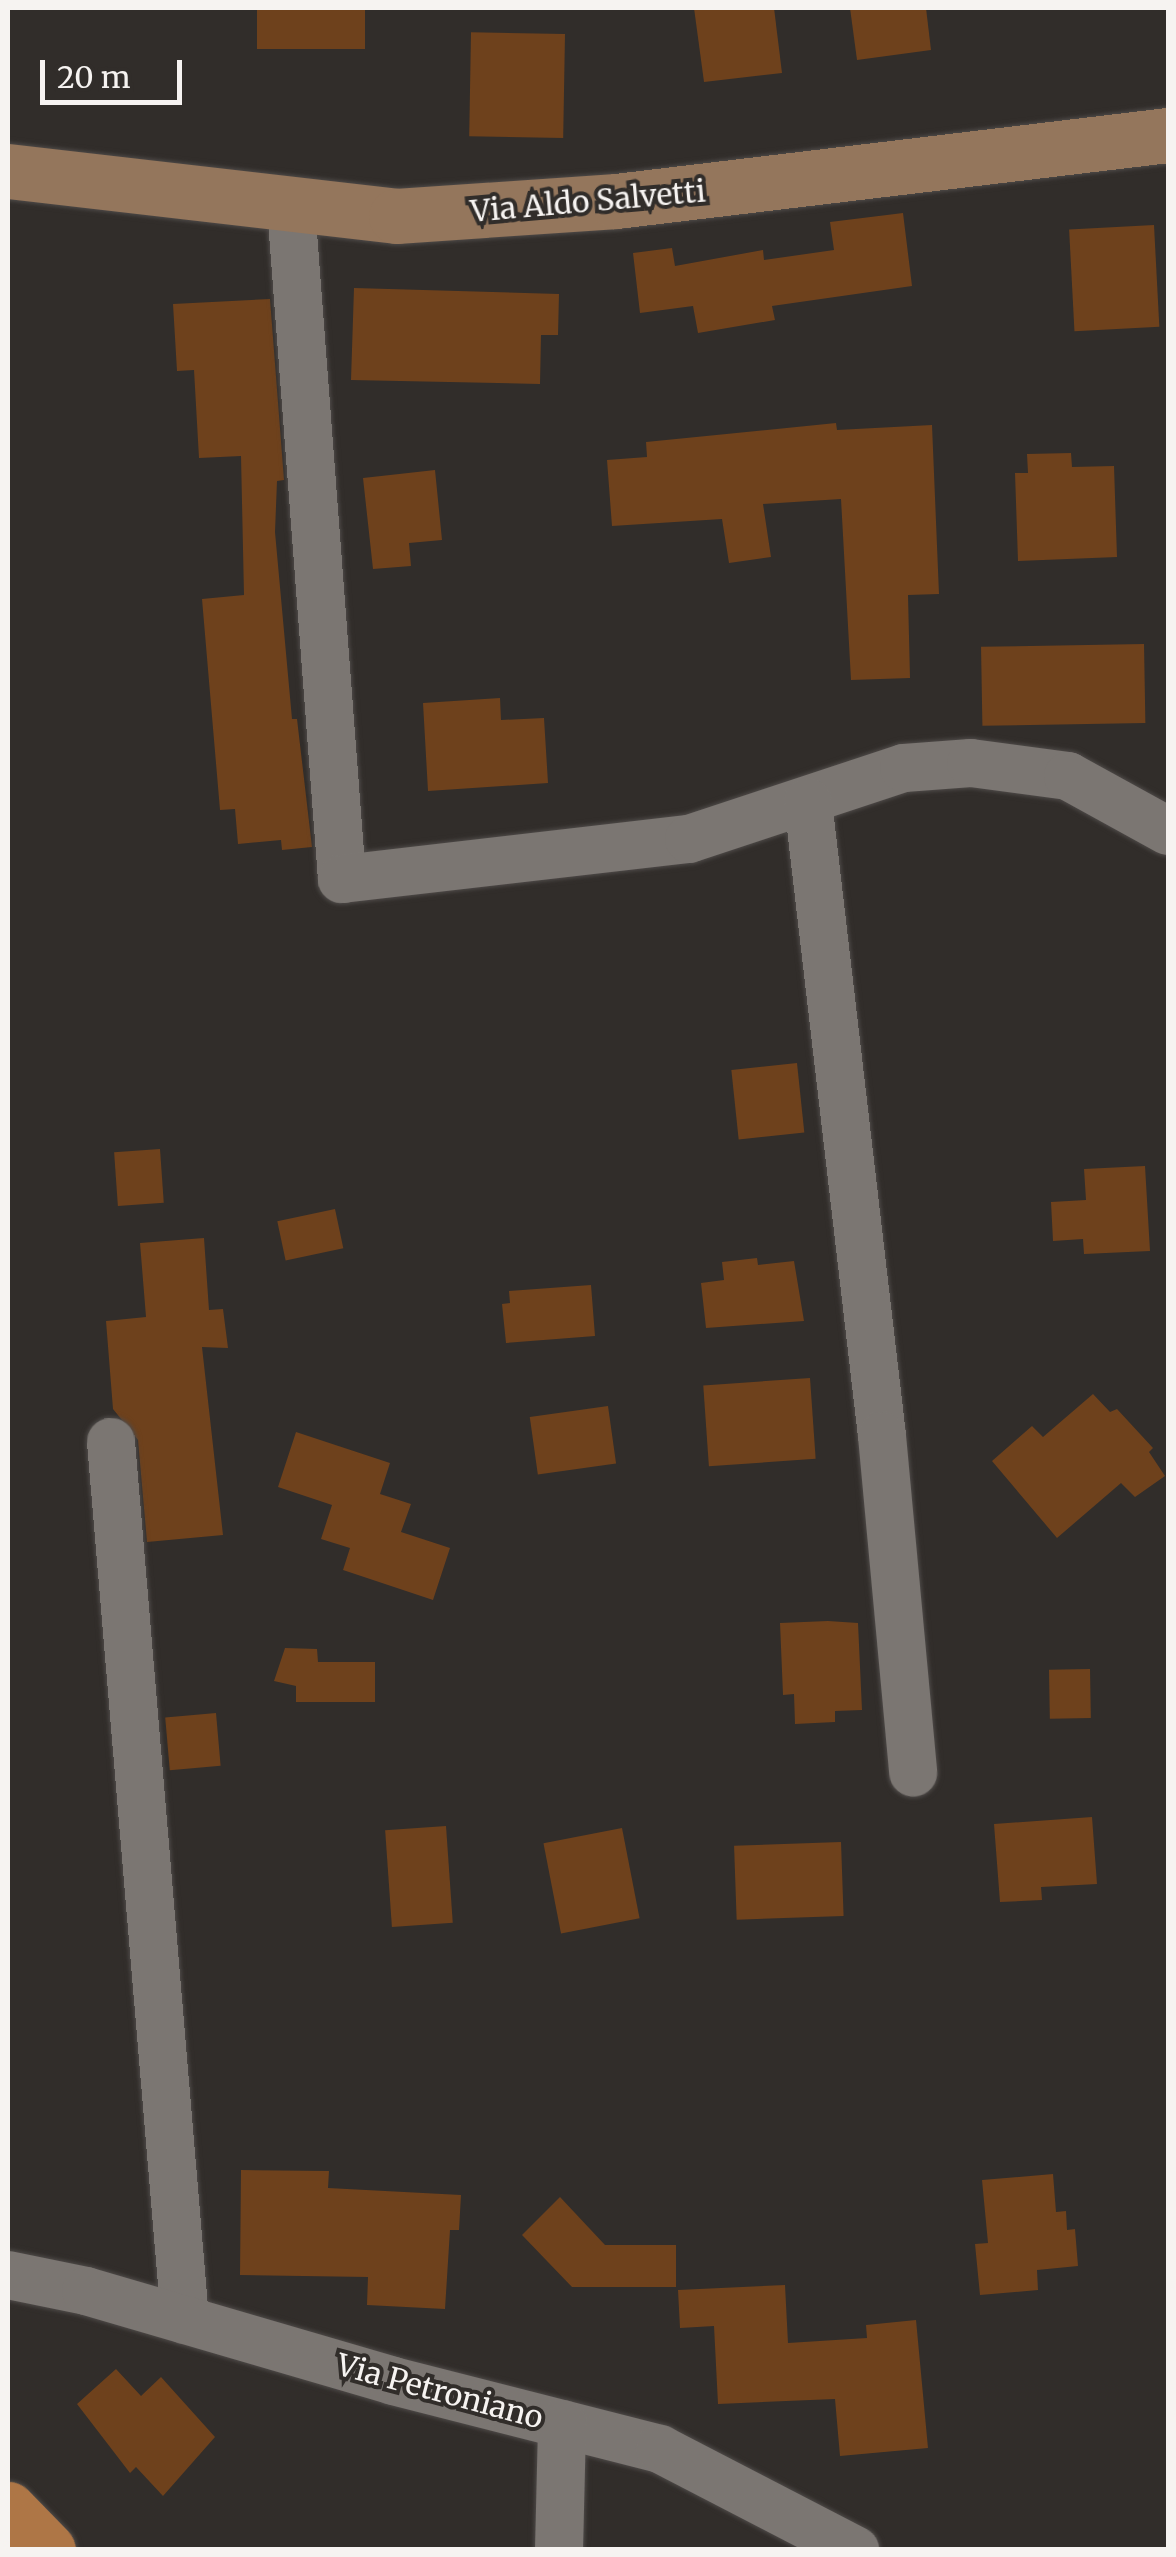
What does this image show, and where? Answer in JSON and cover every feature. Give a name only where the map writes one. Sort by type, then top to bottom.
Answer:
[{"type":"main road","points":[[8,2509],[48,2550]]},
{"type":"street","name":"Via Aldo Salvetti","points":[[8,171],[292,207],[396,216],[574,205],[1168,135]]},
{"type":"street","points":[[292,207],[342,879],[690,839],[904,768],[970,763],[1068,776],[1168,830]]},
{"type":"street","points":[[808,802],[882,1436],[913,1774]]},
{"type":"street","points":[[111,1442],[185,2320]]},
{"type":"street","name":"Via Petroniano","points":[[8,2275],[660,2449],[855,2550]]},
{"type":"street","points":[[559,2550],[562,2424]]},
{"type":"building","points":[[257,8],[365,8],[365,49],[257,49]]},
{"type":"building","points":[[694,8],[774,8],[782,73],[704,82]]},
{"type":"building","points":[[850,8],[926,8],[931,50],[857,60]]},
{"type":"building","points":[[471,32],[565,34],[563,138],[469,136]]},
{"type":"building","points":[[903,213],[912,286],[772,306],[775,320],[698,333],[693,306],[640,313],[633,253],[672,248],[675,266],[763,250],[764,260],[834,250],[830,222]]},
{"type":"building","points":[[1154,225],[1159,327],[1074,331],[1069,229]]},
{"type":"building","points":[[354,288],[559,294],[558,335],[541,335],[540,384],[351,380]]},
{"type":"building","points":[[270,299],[284,480],[277,481],[275,532],[292,719],[297,719],[312,847],[282,850],[281,840],[238,844],[235,809],[220,810],[202,599],[244,595],[241,456],[199,458],[194,370],[177,371],[173,304]]},
{"type":"building","points":[[836,423],[837,430],[932,425],[939,594],[908,595],[910,678],[851,680],[841,499],[763,504],[771,557],[729,563],[722,519],[612,526],[607,460],[647,457],[646,442]]},
{"type":"building","points":[[1071,453],[1072,467],[1114,466],[1117,557],[1018,561],[1015,473],[1028,473],[1027,454]]},
{"type":"building","points":[[435,470],[442,540],[409,543],[411,566],[373,569],[363,478]]},
{"type":"building","points":[[1144,644],[1145,723],[982,726],[981,647]]},
{"type":"building","points":[[500,698],[501,720],[544,718],[548,783],[428,791],[423,703]]},
{"type":"building","points":[[797,1063],[804,1133],[739,1140],[731,1070]]},
{"type":"building","points":[[160,1149],[164,1203],[118,1206],[114,1152]]},
{"type":"building","points":[[1145,1166],[1150,1251],[1084,1254],[1083,1239],[1053,1241],[1051,1202],[1086,1200],[1084,1169]]},
{"type":"building","points":[[335,1209],[343,1248],[286,1260],[277,1221]]},
{"type":"building","points":[[204,1238],[209,1310],[223,1309],[228,1348],[202,1347],[223,1535],[147,1542],[138,1440],[113,1409],[106,1321],[146,1317],[140,1243]]},
{"type":"building","points":[[757,1258],[758,1265],[794,1261],[804,1321],[706,1328],[701,1283],[724,1280],[722,1262]]},
{"type":"building","points":[[591,1285],[595,1336],[506,1343],[502,1304],[510,1303],[509,1291]]},
{"type":"building","points":[[810,1378],[816,1459],[709,1466],[703,1385]]},
{"type":"building","points":[[1093,1394],[1110,1412],[1117,1409],[1153,1448],[1149,1452],[1165,1476],[1135,1497],[1121,1483],[1057,1538],[992,1461],[1032,1426],[1043,1437]]},
{"type":"building","points":[[608,1406],[616,1463],[538,1474],[530,1417]]},
{"type":"building","points":[[296,1432],[390,1463],[380,1494],[411,1504],[401,1532],[450,1548],[433,1600],[343,1570],[350,1548],[321,1539],[332,1505],[278,1487]]},
{"type":"building","points":[[780,1623],[858,1623],[862,1710],[835,1711],[835,1722],[795,1724],[794,1694],[783,1695]]},
{"type":"building","points":[[285,1648],[317,1649],[318,1662],[375,1662],[375,1702],[296,1702],[296,1686],[274,1681]]},
{"type":"building","points":[[1090,1669],[1091,1718],[1050,1719],[1049,1670]]},
{"type":"building","points":[[216,1713],[221,1766],[170,1770],[165,1717]]},
{"type":"building","points":[[1092,1817],[1097,1884],[1041,1887],[1042,1900],[1000,1902],[994,1824]]},
{"type":"building","points":[[446,1826],[453,1923],[392,1927],[385,1830]]},
{"type":"building","points":[[622,1828],[640,1918],[561,1934],[543,1843]]},
{"type":"building","points":[[841,1842],[844,1916],[737,1920],[734,1846]]},
{"type":"building","points":[[241,2170],[329,2171],[328,2188],[461,2195],[459,2230],[450,2230],[445,2309],[367,2305],[368,2277],[240,2275]]},
{"type":"building","points":[[1053,2174],[1056,2212],[1066,2211],[1067,2230],[1075,2229],[1078,2266],[1037,2270],[1038,2290],[980,2295],[975,2244],[988,2243],[982,2180]]},
{"type":"building","points":[[560,2197],[605,2245],[676,2245],[676,2287],[572,2287],[522,2235]]},
{"type":"building","points":[[785,2285],[788,2343],[867,2338],[866,2325],[916,2320],[928,2448],[840,2456],[835,2399],[718,2404],[714,2326],[680,2328],[678,2290]]},
{"type":"building","points":[[116,2369],[141,2396],[161,2377],[215,2437],[163,2496],[136,2467],[130,2473],[77,2404]]}]
